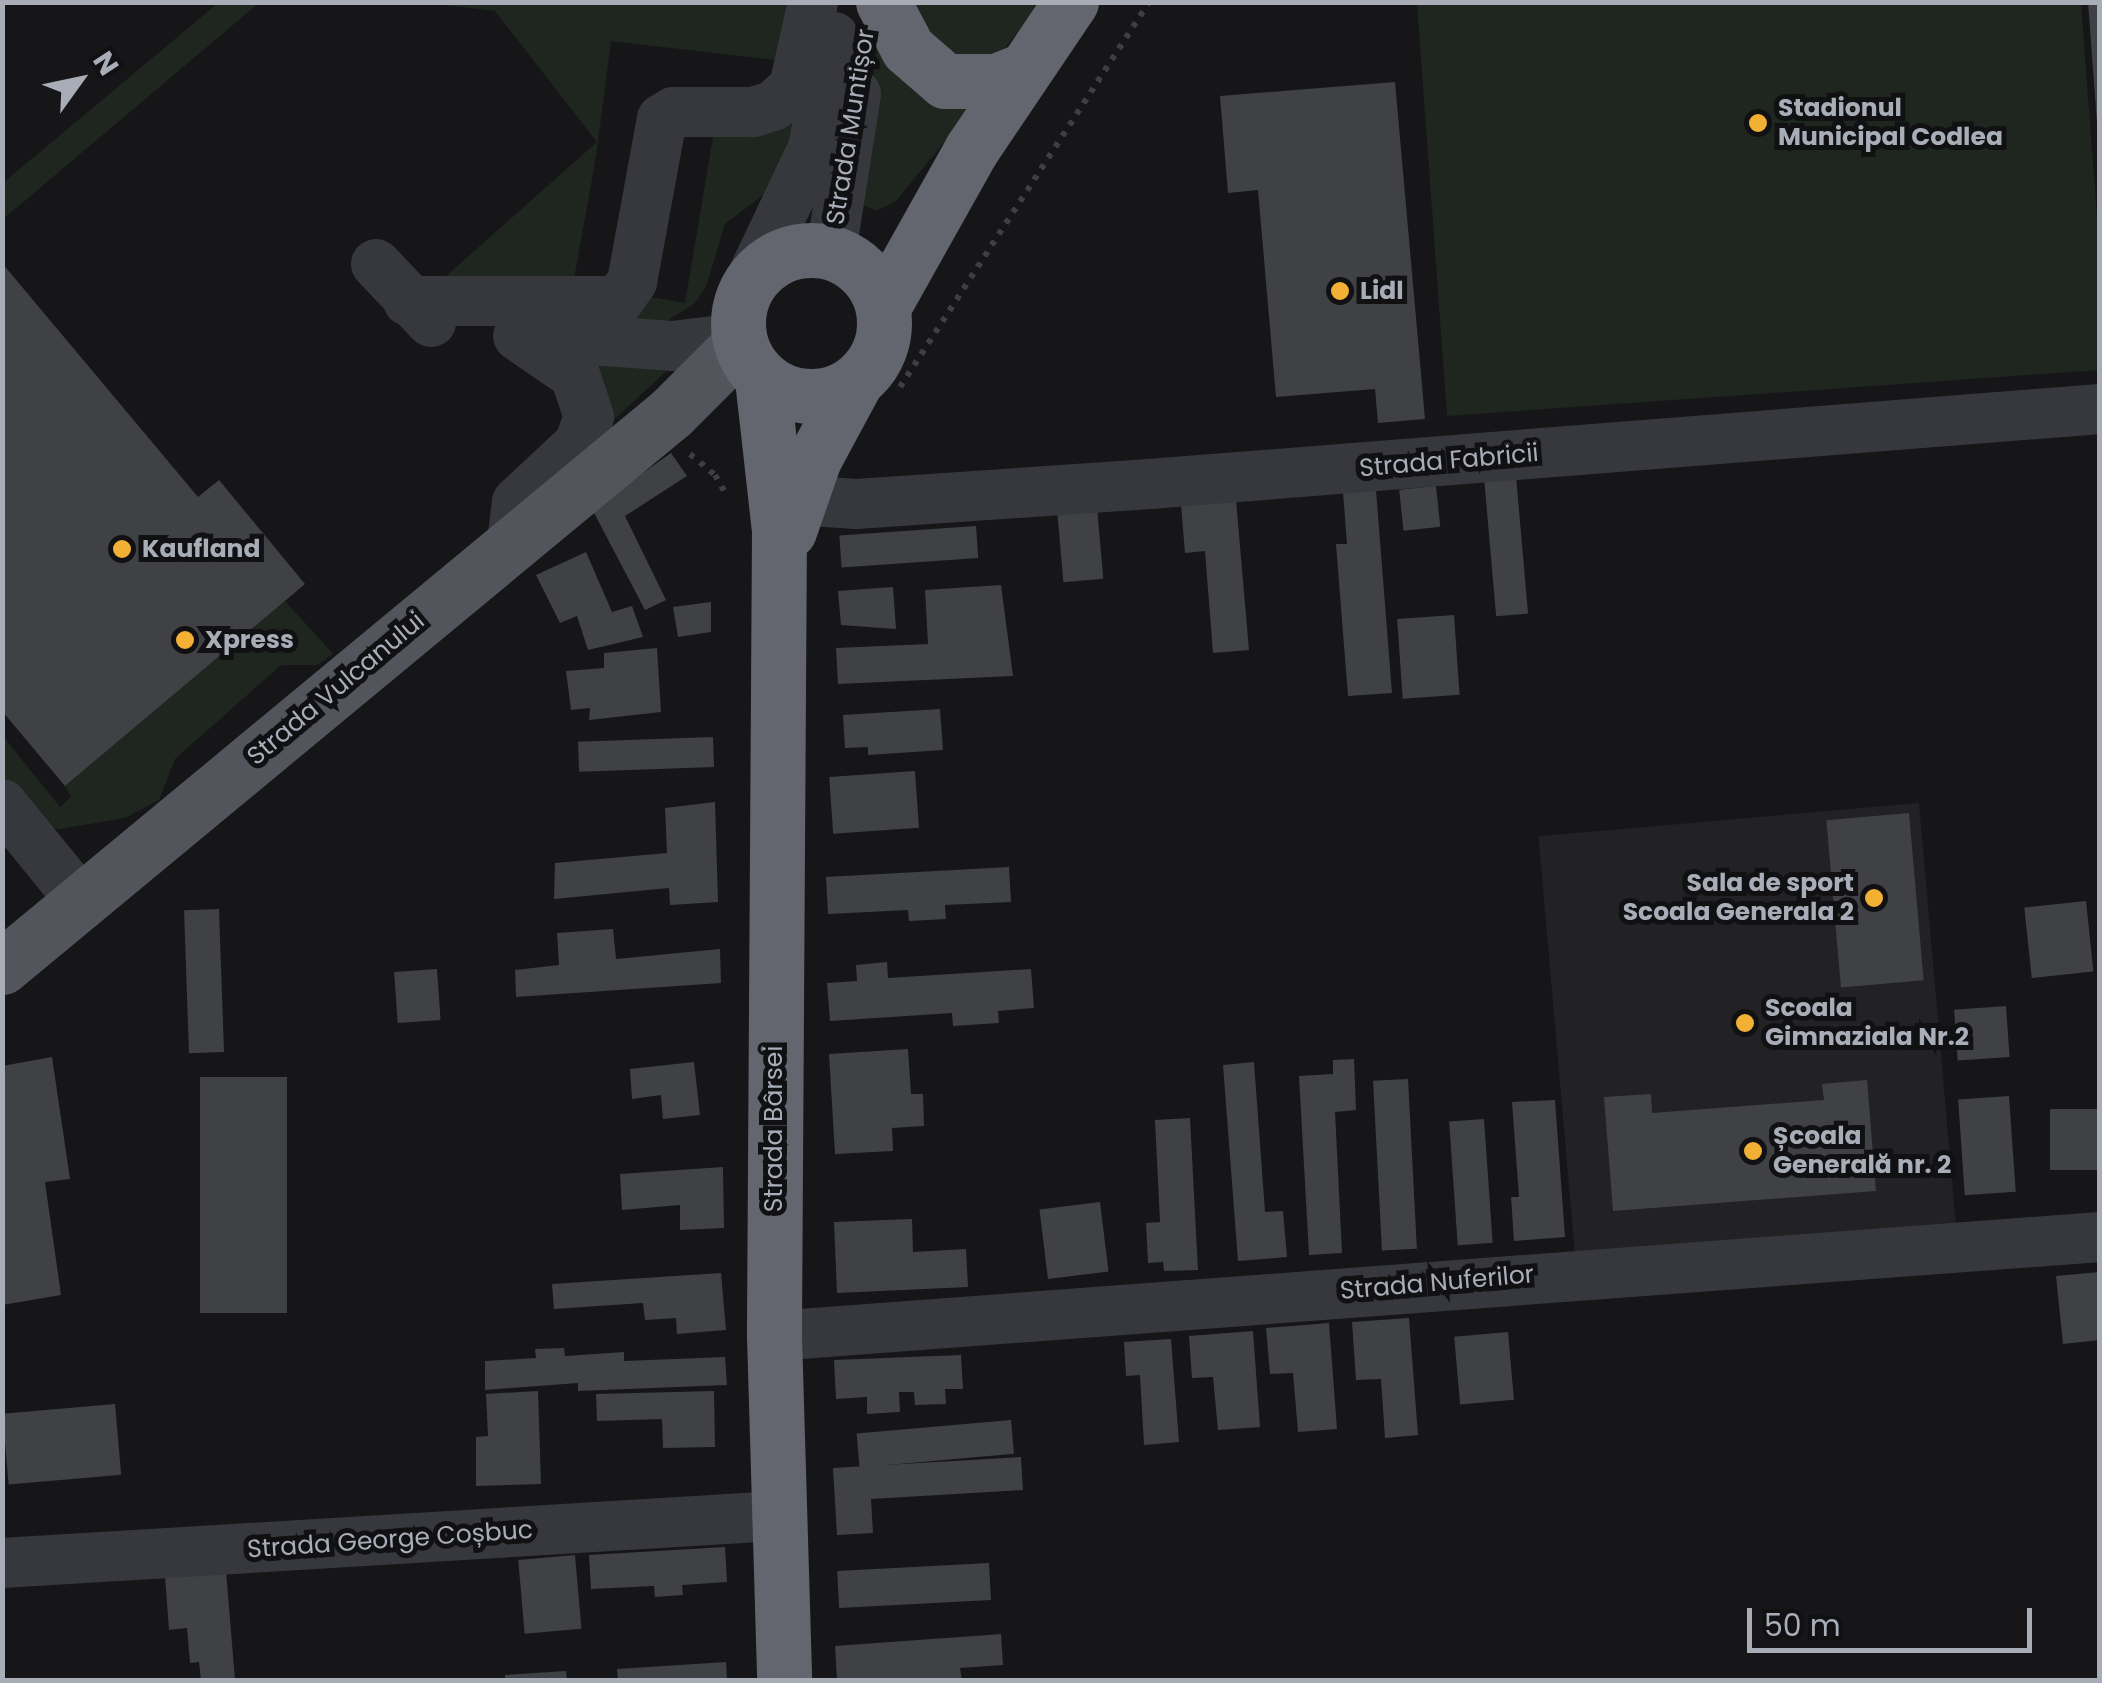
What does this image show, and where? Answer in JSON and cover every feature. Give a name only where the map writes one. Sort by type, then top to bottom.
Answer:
[{"type":"highway","points":[[883,2],[908,49],[945,80],[996,81],[1023,70]]},
{"type":"highway","points":[[883,307],[868,278],[838,255],[792,252],[749,283],[748,358],[808,397],[872,393],[883,307],[971,150],[1071,2]]},
{"type":"highway","points":[[838,255],[971,150]]},
{"type":"highway","name":"Strada Bârsei","points":[[748,358],[776,472],[779,578],[774,1336],[784,1680]]},
{"type":"highway","name":"Strada Bârsei","points":[[779,578],[798,500],[872,393]]},
{"type":"main road","name":"Strada Vulcanului","points":[[2,967],[512,542],[657,424],[748,358]]},
{"type":"street","points":[[748,358],[672,346],[446,330],[392,282],[618,302],[632,282],[662,120],[673,112],[753,112],[774,106],[794,87],[814,2]]},
{"type":"street","name":"Strada Muntișor","points":[[749,283],[813,148],[838,2]]},
{"type":"street","name":"Strada Muntișor","points":[[838,255],[871,2]]},
{"type":"street","points":[[512,542],[517,502],[578,444],[589,417],[575,375],[518,336]]},
{"type":"street","name":"Strada Fabricii","points":[[798,500],[856,504],[1149,484],[2100,409]]},
{"type":"street","points":[[2,804],[82,901]]},
{"type":"street","name":"Strada Nuferilor","points":[[774,1336],[2100,1238]]},
{"type":"street","name":"Strada George Coșbuc","points":[[2,1563],[778,1516]]},
{"type":"path","points":[[872,393],[1149,2]]},
{"type":"path","points":[[657,424],[696,456],[729,500]]},
{"type":"shaded area","points":[[218,3],[259,3],[3,219],[3,183]]},
{"type":"shaded area","points":[[428,3],[802,3],[783,61],[611,41],[594,168],[572,290],[445,277],[597,142],[495,11]]},
{"type":"shaded area","points":[[827,3],[778,184],[725,224],[706,287],[694,304],[667,321],[598,322],[645,296],[685,303],[714,131],[742,136]]},
{"type":"shaded area","points":[[906,3],[1044,3],[997,57],[959,69]]},
{"type":"shaded area","name":"Stadionul Municipal Codlea","points":[[1417,3],[2081,3],[2099,244],[2099,370],[1447,416]]},
{"type":"shaded area","points":[[880,27],[983,95],[896,201],[876,211],[864,205],[858,186]]},
{"type":"shaded area","points":[[579,362],[672,366],[592,440]]},
{"type":"shaded area","points":[[285,601],[333,654],[317,665],[281,665],[175,759],[159,800],[125,818],[60,829],[39,826],[3,785],[2,735],[60,807],[71,797],[65,786]]},
{"type":"shaded area","name":"Scoala Gimnaziala Nr.2","points":[[1919,803],[1956,1222],[1575,1256],[1538,836]]},
{"type":"building","points":[[2088,2],[2100,2],[2100,123],[2097,123]]},
{"type":"building","name":"Lidl","points":[[1395,82],[1425,419],[1378,423],[1375,389],[1276,397],[1258,190],[1228,193],[1220,96]]},
{"type":"building","name":"Kaufland","points":[[2,263],[198,497],[219,480],[305,584],[65,786],[2,711]]},
{"type":"building","points":[[671,453],[687,476],[625,516],[666,600],[645,610],[592,509]]},
{"type":"building","points":[[1516,476],[1528,613],[1496,616],[1484,479]]},
{"type":"building","points":[[1436,486],[1440,527],[1403,531],[1399,490]]},
{"type":"building","points":[[1376,490],[1392,693],[1348,696],[1336,544],[1347,544],[1343,492]]},
{"type":"building","points":[[1236,500],[1249,650],[1213,653],[1205,551],[1185,553],[1181,504]]},
{"type":"building","points":[[1097,507],[1103,579],[1063,582],[1057,510]]},
{"type":"building","points":[[976,526],[978,558],[842,567],[839,536]]},
{"type":"building","points":[[586,552],[612,612],[632,606],[643,637],[588,650],[577,616],[560,623],[536,575]]},
{"type":"building","points":[[1001,585],[1013,676],[838,684],[836,648],[928,644],[925,590]]},
{"type":"building","points":[[893,587],[896,629],[841,625],[838,591]]},
{"type":"building","points":[[711,602],[711,632],[678,637],[673,607]]},
{"type":"building","points":[[1454,615],[1460,695],[1403,699],[1397,619]]},
{"type":"building","points":[[657,648],[661,712],[589,720],[590,708],[571,710],[566,671],[604,668],[604,653]]},
{"type":"building","points":[[940,709],[943,750],[868,755],[868,747],[845,748],[843,715]]},
{"type":"building","points":[[713,737],[714,767],[579,772],[578,742]]},
{"type":"building","points":[[915,771],[919,828],[833,834],[829,777]]},
{"type":"building","points":[[715,802],[718,902],[670,905],[669,888],[554,899],[555,863],[667,853],[665,808]]},
{"type":"building","name":"Sala de sport Scoala Generala 2","points":[[1909,813],[1924,980],[1841,988],[1826,820]]},
{"type":"building","points":[[1009,867],[1011,902],[945,905],[946,919],[909,921],[908,910],[828,914],[826,877]]},
{"type":"building","points":[[2086,901],[2093,972],[2032,978],[2024,907]]},
{"type":"building","points":[[219,909],[224,1052],[189,1053],[184,910]]},
{"type":"building","points":[[613,929],[616,959],[720,949],[721,983],[516,997],[515,970],[559,965],[557,933]]},
{"type":"building","points":[[887,962],[888,978],[1031,969],[1034,1008],[998,1011],[999,1023],[953,1026],[952,1013],[830,1021],[827,983],[857,981],[856,965]]},
{"type":"building","points":[[437,969],[441,1020],[398,1023],[394,972]]},
{"type":"building","points":[[2006,1006],[2010,1057],[1958,1061],[1954,1010]]},
{"type":"building","points":[[908,1049],[911,1094],[923,1094],[924,1126],[892,1128],[893,1151],[835,1154],[829,1054]]},
{"type":"building","points":[[52,1057],[70,1179],[45,1182],[61,1295],[2,1305],[2,1066]]},
{"type":"building","points":[[1354,1059],[1356,1110],[1335,1112],[1342,1253],[1309,1255],[1299,1076],[1333,1074],[1333,1060]]},
{"type":"building","points":[[694,1062],[700,1115],[663,1119],[661,1095],[632,1099],[630,1069]]},
{"type":"building","points":[[1254,1062],[1265,1212],[1283,1211],[1287,1257],[1238,1261],[1223,1065]]},
{"type":"building","points":[[200,1077],[287,1077],[287,1313],[200,1313]]},
{"type":"building","points":[[1408,1079],[1417,1249],[1382,1251],[1373,1081]]},
{"type":"building","points":[[1867,1080],[1876,1191],[1613,1211],[1604,1097],[1651,1094],[1652,1113],[1824,1100],[1822,1084]]},
{"type":"building","points":[[2009,1096],[2016,1192],[1965,1195],[1958,1100]]},
{"type":"building","points":[[1555,1100],[1565,1237],[1514,1241],[1511,1197],[1519,1197],[1512,1102]]},
{"type":"building","points":[[2050,1109],[2100,1109],[2100,1170],[2050,1170]]},
{"type":"building","points":[[1190,1118],[1198,1270],[1164,1271],[1163,1262],[1148,1263],[1146,1223],[1160,1222],[1155,1120]]},
{"type":"building","points":[[1484,1119],[1493,1243],[1458,1245],[1449,1121]]},
{"type":"building","points":[[723,1167],[724,1228],[680,1230],[680,1205],[622,1210],[620,1174]]},
{"type":"building","points":[[1100,1202],[1109,1271],[1048,1279],[1039,1209]]},
{"type":"building","points":[[912,1219],[913,1252],[966,1249],[968,1287],[837,1293],[834,1222]]},
{"type":"building","points":[[2100,1272],[2100,1340],[2063,1344],[2056,1276]]},
{"type":"building","points":[[721,1273],[726,1330],[677,1334],[676,1318],[645,1320],[643,1303],[554,1309],[552,1284]]},
{"type":"building","points":[[1409,1318],[1418,1435],[1385,1438],[1381,1379],[1356,1380],[1352,1322]]},
{"type":"building","points":[[1329,1323],[1337,1429],[1298,1432],[1293,1373],[1270,1374],[1266,1328]]},
{"type":"building","points":[[1253,1331],[1260,1427],[1218,1430],[1213,1377],[1192,1378],[1189,1336]]},
{"type":"building","points":[[1508,1332],[1514,1400],[1460,1404],[1454,1337]]},
{"type":"building","points":[[1171,1339],[1179,1442],[1144,1445],[1140,1375],[1126,1376],[1124,1342]]},
{"type":"building","points":[[564,1348],[565,1356],[624,1352],[624,1361],[725,1357],[727,1385],[578,1391],[578,1383],[485,1390],[485,1361],[536,1358],[535,1349]]},
{"type":"building","points":[[961,1355],[963,1389],[945,1389],[946,1404],[915,1405],[914,1392],[899,1392],[900,1412],[867,1414],[867,1397],[836,1399],[834,1360]]},
{"type":"building","points":[[538,1391],[541,1484],[476,1486],[476,1437],[488,1436],[486,1394]]},
{"type":"building","points":[[714,1391],[715,1447],[663,1448],[662,1419],[597,1421],[596,1394]]},
{"type":"building","points":[[115,1404],[121,1475],[9,1485],[2,1414]]},
{"type":"building","points":[[1011,1420],[1014,1454],[860,1467],[857,1434]]},
{"type":"building","points":[[1021,1457],[1023,1490],[871,1499],[873,1533],[837,1535],[833,1468]]},
{"type":"building","points":[[725,1547],[727,1582],[682,1585],[683,1595],[655,1597],[654,1586],[591,1589],[589,1555]]},
{"type":"building","points":[[575,1555],[581,1629],[525,1634],[518,1560]]},
{"type":"building","points":[[989,1563],[991,1600],[839,1608],[837,1571]]},
{"type":"building","points":[[226,1571],[235,1680],[201,1680],[199,1662],[190,1663],[187,1628],[169,1630],[165,1576]]},
{"type":"building","points":[[1001,1634],[1003,1665],[960,1668],[962,1680],[837,1680],[835,1646]]},
{"type":"building","points":[[726,1662],[727,1680],[618,1680],[617,1669]]},
{"type":"building","points":[[566,1671],[567,1680],[505,1680],[505,1675]]},
{"type":"place","name":"Stadionul Municipal Codlea","points":[[1758,123]]},
{"type":"place","name":"Lidl","points":[[1340,291]]},
{"type":"place","name":"Kaufland","points":[[122,549]]},
{"type":"place","name":"Xpress","points":[[185,640]]},
{"type":"place","name":"Sala de sport Scoala Generala 2","points":[[1874,898]]},
{"type":"place","name":"Scoala Gimnaziala Nr.2","points":[[1745,1023]]},
{"type":"place","name":"Școala Generală nr. 2","points":[[1753,1151]]}]
